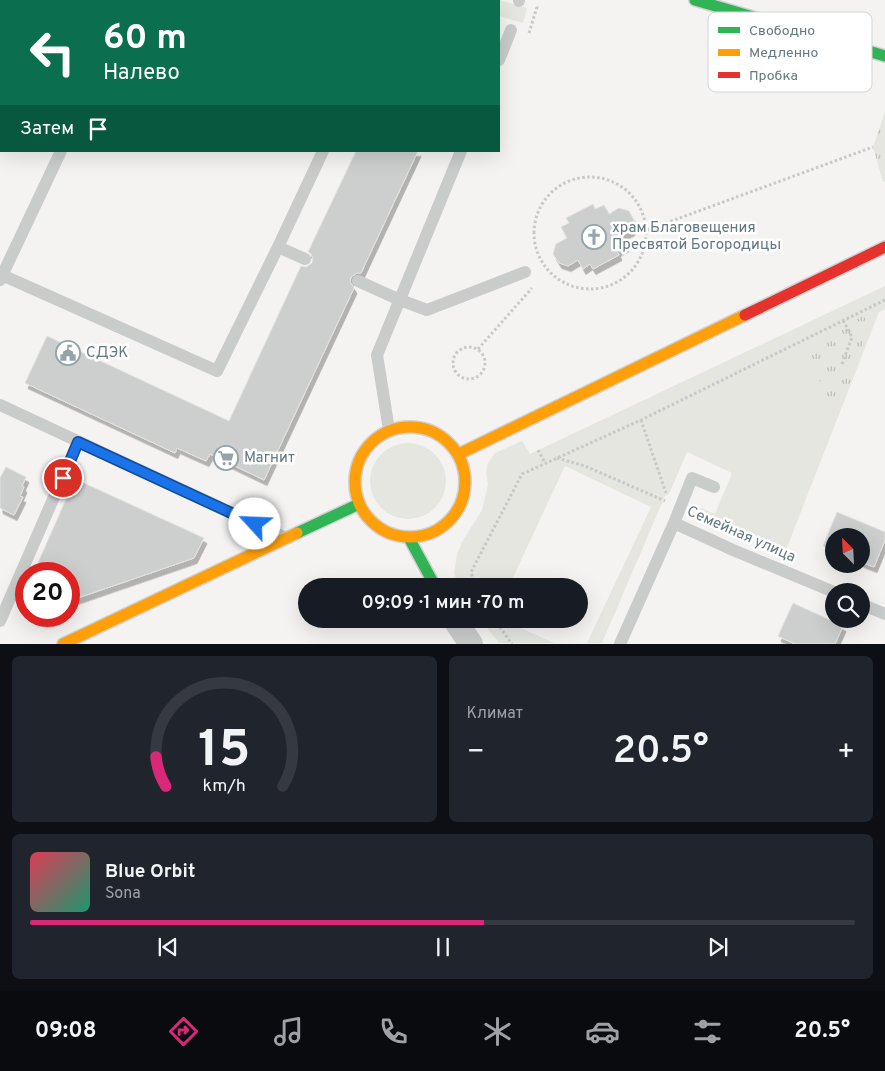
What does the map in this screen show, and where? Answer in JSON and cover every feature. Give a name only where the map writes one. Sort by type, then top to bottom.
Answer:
[{"type":"street","points":[[696,0],[736,12]]},
{"type":"street","points":[[872,52],[885,56]]},
{"type":"street","points":[[459,454],[885,247]]},
{"type":"street","points":[[409,426],[430,429],[448,440],[459,454],[466,477],[464,498],[454,517],[434,533],[409,538],[393,535],[379,528],[367,518],[359,504],[354,483],[358,461],[370,442],[389,430],[409,426]]},
{"type":"street","points":[[63,644],[359,504]]},
{"type":"street","points":[[409,538],[431,578]]},
{"type":"street","points":[[460,628],[471,644]]},
{"type":"lane","points":[[500,58],[511,30]]},
{"type":"lane","points":[[61,152],[1,278],[217,371],[323,152]]},
{"type":"lane","points":[[389,430],[377,355],[461,152]]},
{"type":"lane","points":[[278,247],[305,259]]},
{"type":"lane","points":[[358,281],[427,310],[525,272]]},
{"type":"lane","points":[[0,405],[286,539]]},
{"type":"lane","points":[[0,621],[78,442]]},
{"type":"lane","points":[[674,523],[692,478],[714,487]]},
{"type":"lane","name":"Семейная улица","points":[[620,644],[674,523],[825,588]]},
{"type":"lane","points":[[870,608],[885,614]]},
{"type":"path","points":[[647,230],[873,147]]},
{"type":"path","points":[[584,176],[604,178],[615,182],[631,193],[642,210],[647,230],[645,247],[637,265],[624,278],[606,287],[587,290],[563,283],[548,271],[537,254],[533,240],[534,220],[542,202],[555,188],[565,182],[584,176]]},
{"type":"path","points":[[478,350],[535,285]]},
{"type":"path","points":[[473,578],[471,572],[522,474],[641,420],[885,300]]},
{"type":"path","points":[[842,364],[852,337],[843,320]]},
{"type":"path","points":[[473,347],[478,350],[484,358],[484,368],[481,373],[472,378],[462,378],[457,374],[453,365],[455,355],[463,348],[473,347]]},
{"type":"path","points":[[556,458],[585,466],[666,501],[668,498],[641,420]]},
{"type":"path","points":[[538,450],[546,463]]},
{"type":"path","points":[[500,628],[512,644]]},
{"type":"green space","points":[[500,0],[527,8],[523,23],[500,16]]},
{"type":"green space","points":[[885,112],[885,181],[883,182],[873,147]]},
{"type":"green space","points":[[885,286],[885,310],[879,312],[786,550],[697,515],[700,508],[715,514],[732,473],[687,452],[669,494],[665,496],[602,643],[587,643],[651,507],[565,466],[513,578],[456,578],[454,573],[457,555],[462,542],[482,510],[488,485],[486,472],[488,463],[495,453],[522,441],[530,454]]},
{"type":"green space","points":[[863,316],[871,324],[842,405],[832,406],[806,354],[808,344]]},
{"type":"green space","points":[[408,443],[422,446],[435,454],[443,467],[446,481],[443,495],[435,508],[422,516],[408,519],[394,516],[381,508],[373,495],[370,481],[373,467],[381,454],[394,446]]},
{"type":"green space","points":[[487,628],[521,628],[554,643],[499,643]]},
{"type":"building","points":[[356,152],[418,152],[361,273],[351,277],[350,282],[354,288],[264,480],[210,454],[206,461],[177,448],[175,453],[25,383],[47,336],[229,421],[301,266],[306,267],[312,263],[313,258],[308,252]]},
{"type":"building","name":"храм Благовещения Пресвятой Богородицы","points":[[593,204],[595,209],[604,205],[609,214],[619,208],[629,211],[634,220],[632,230],[620,236],[626,246],[617,251],[619,255],[593,269],[590,264],[583,269],[578,260],[568,266],[559,263],[553,254],[556,244],[567,238],[561,227],[569,223],[566,218]]},
{"type":"building","points":[[6,467],[26,477],[20,496],[23,497],[14,515],[0,508],[0,478]]},
{"type":"building","points":[[75,479],[204,538],[194,558],[80,597],[80,562],[38,562]]},
{"type":"building","points":[[837,512],[885,532],[885,540],[874,567],[870,565],[870,528],[830,528]]},
{"type":"building","points":[[793,603],[825,618],[825,628],[842,628],[835,644],[795,644],[778,636]]},
{"type":"traffic: fast","points":[[695,0],[736,12]]},
{"type":"traffic: fast","points":[[872,52],[885,56]]},
{"type":"traffic: fast","points":[[297,533],[359,504]]},
{"type":"traffic: fast","points":[[409,538],[431,578]]},
{"type":"traffic: slow","points":[[459,454],[745,315]]},
{"type":"traffic: slow","points":[[410,427],[431,431],[449,443],[461,461],[465,482],[461,503],[449,521],[431,533],[410,537],[389,533],[371,521],[359,503],[355,482],[359,461],[371,443],[389,431],[410,427]]},
{"type":"traffic: slow","points":[[63,644],[297,533]]},
{"type":"traffic: jam","points":[[745,315],[885,247]]},
{"type":"place","name":"храм Благовещения Пресвятой Богородицы","points":[[594,237]]},
{"type":"place","name":"СДЭК","points":[[68,353]]},
{"type":"place","name":"Магнит","points":[[226,458]]},
{"type":"route","points":[[63,478],[78,442],[255,524]]}]
